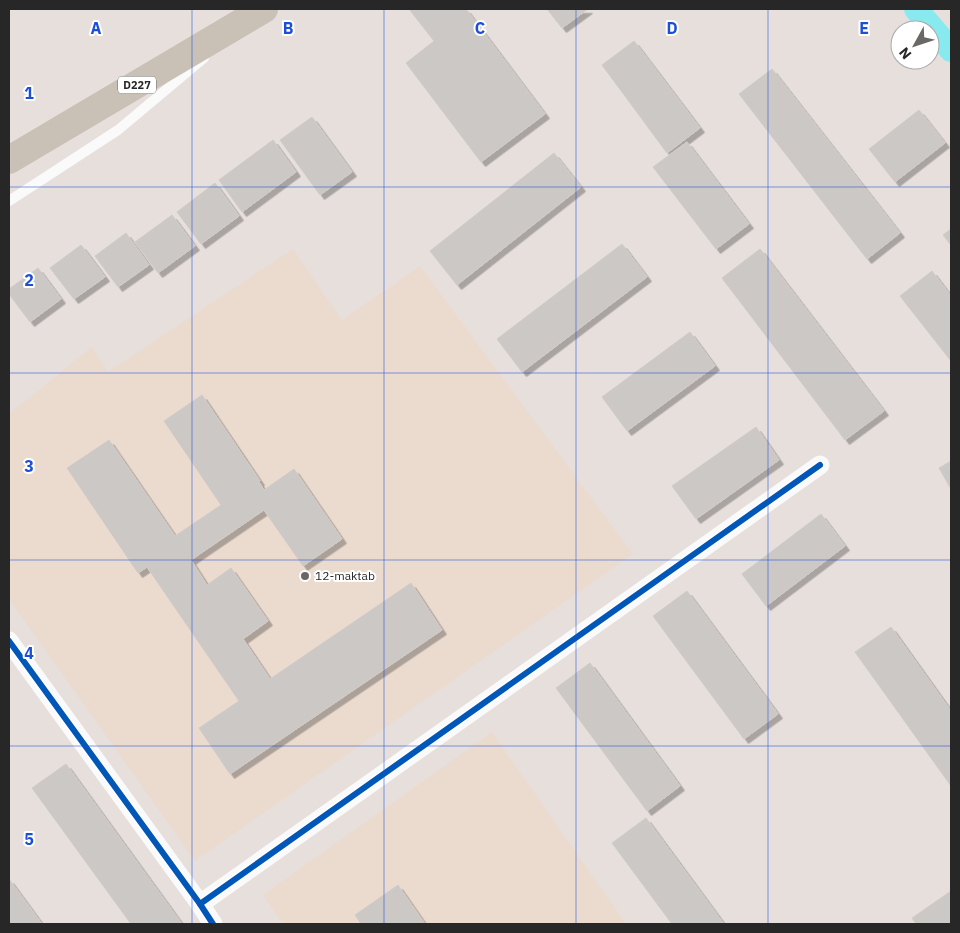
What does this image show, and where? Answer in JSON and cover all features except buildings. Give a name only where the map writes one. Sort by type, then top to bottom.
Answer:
[{"type":"main road","name":"D227","points":[[9,160],[264,9]]},
{"type":"street","points":[[200,904],[820,465]]},
{"type":"street","points":[[9,641],[213,924]]},
{"type":"lane","points":[[9,201],[118,130],[216,48],[239,25]]},
{"type":"shaded area","name":"12-maktab","points":[[293,249],[342,320],[420,266],[633,554],[195,861],[9,599],[9,414],[92,347],[108,372]]},
{"type":"shaded area","points":[[492,732],[626,924],[283,924],[263,895]]},
{"type":"waterway","points":[[916,9],[951,50]]},
{"type":"cycle path","points":[[200,904],[820,465]]},
{"type":"cycle path","points":[[9,641],[213,924]]},
{"type":"place","name":"12-maktab","points":[[305,576]]}]
